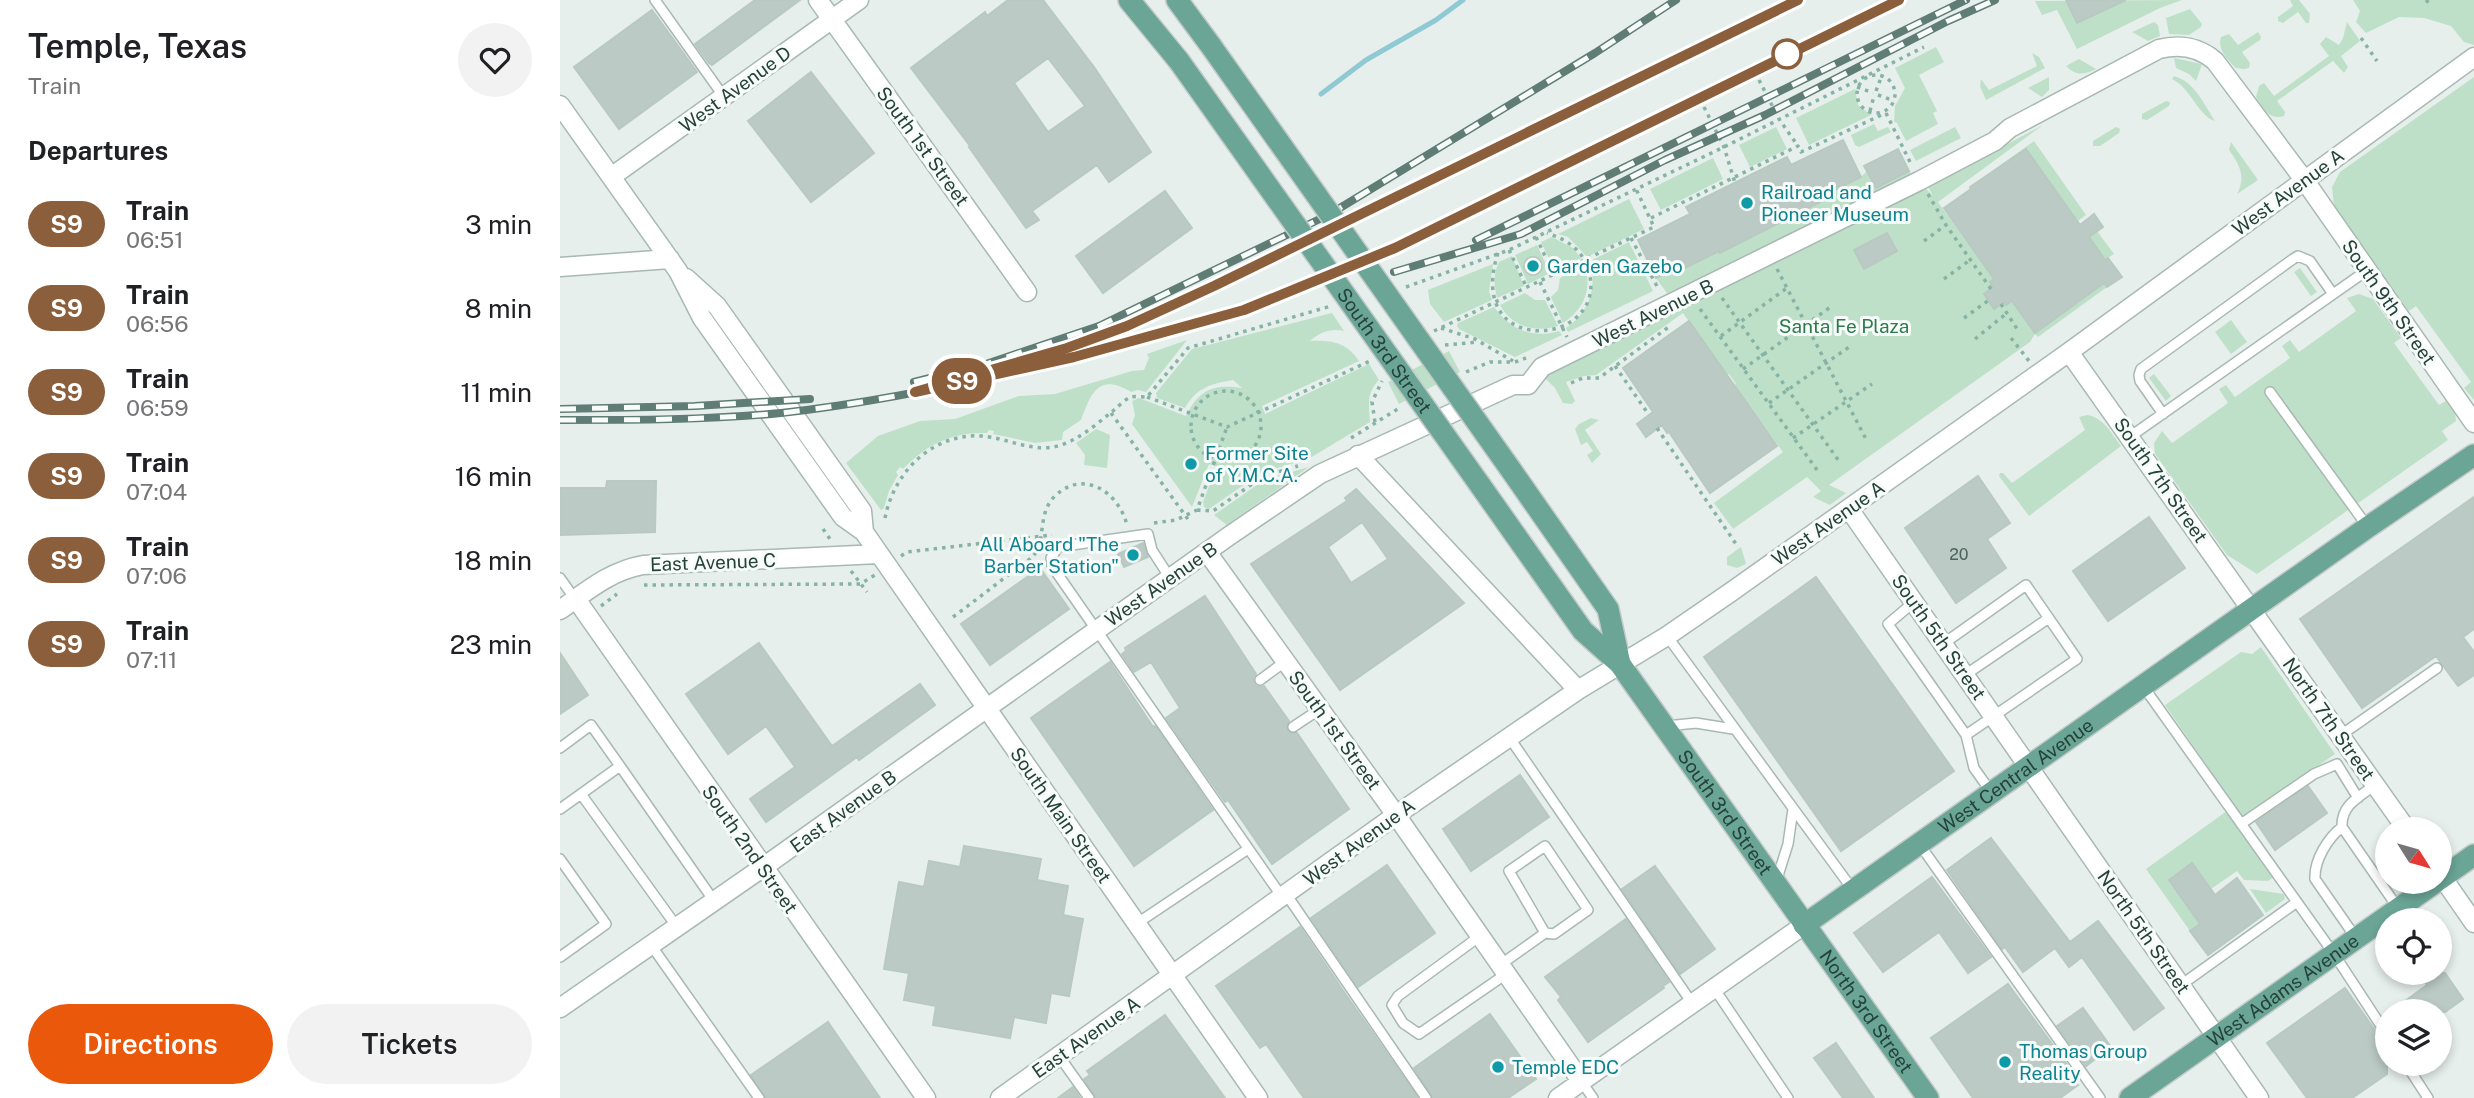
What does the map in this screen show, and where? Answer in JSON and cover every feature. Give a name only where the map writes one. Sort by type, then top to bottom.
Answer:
[{"type":"main road","name":"South 3rd Street","points":[[1129,0],[1179,61],[1583,631],[1620,664],[1804,925]]},
{"type":"main road","name":"South 3rd Street","points":[[1177,0],[1608,609],[1620,664]]},
{"type":"main road","name":"West Central Avenue","points":[[1804,925],[2474,455]]},
{"type":"main road","name":"West Adams Avenue","points":[[2452,869],[2474,855]]},
{"type":"main road","name":"West Adams Avenue","points":[[2399,908],[2418,894]]},
{"type":"main road","name":"North 3rd Street","points":[[1804,925],[1928,1098]]},
{"type":"main road","name":"West Adams Avenue","points":[[2130,1098],[2375,925]]},
{"type":"main road","points":[[1912,1075],[1916,1098]]},
{"type":"street","name":"South 1st Street","points":[[818,0],[1027,292]]},
{"type":"street","name":"West Avenue D","points":[[611,177],[859,0]]},
{"type":"street","name":"West Avenue B","points":[[986,708],[1320,474],[1358,454],[1513,385],[1528,384],[1542,367],[1919,181],[2149,53],[2168,47],[2198,50],[2215,61],[2305,181]]},
{"type":"street","name":"West Avenue A","points":[[1173,976],[1396,815],[1578,690],[1667,636],[1849,509],[2474,57]]},
{"type":"street","name":"South Main Street","points":[[560,106],[674,265],[702,318],[843,517],[864,532],[1258,1098]]},
{"type":"street","name":"South 9th Street","points":[[2305,181],[2474,423]]},
{"type":"street","points":[[560,267],[674,265]]},
{"type":"street","name":"South 7th Street","points":[[2069,352],[2252,609]]},
{"type":"street","points":[[1358,454],[1578,690]]},
{"type":"street","name":"South 5th Street","points":[[1849,509],[2029,766]]},
{"type":"street","name":"South 1st Street","points":[[1207,552],[1396,815],[1581,1082]]},
{"type":"street","name":"East Avenue C","points":[[560,610],[612,574],[629,567],[879,554]]},
{"type":"street","name":"South 2nd Street","points":[[576,599],[762,868],[926,1098]]},
{"type":"street","name":"North 7th Street","points":[[2252,609],[2398,817]]},
{"type":"street","name":"East Avenue B","points":[[560,1008],[986,708]]},
{"type":"street","name":"North 5th Street","points":[[2029,766],[2259,1098]]},
{"type":"street","points":[[2451,894],[2474,923]]},
{"type":"street","name":"West Central Avenue","points":[[1558,1098],[1804,925]]},
{"type":"street","name":"East Avenue A","points":[[1000,1098],[1173,976]]},
{"type":"lane","points":[[655,0],[724,97]]},
{"type":"lane","points":[[2163,414],[2140,381],[2141,369],[2292,259],[2298,256],[2307,259],[2333,294]]},
{"type":"lane","points":[[2131,436],[2366,271]]},
{"type":"lane","points":[[2270,391],[2368,527]]},
{"type":"lane","points":[[1170,578],[1152,550],[1148,534],[1058,547],[1051,558],[1052,565],[1248,849],[1426,1098]]},
{"type":"lane","points":[[560,578],[576,599]]},
{"type":"lane","points":[[1943,644],[2026,585],[2077,659],[1966,735]]},
{"type":"lane","points":[[1914,602],[1888,624],[1966,735],[1974,768],[1992,793]]},
{"type":"lane","points":[[1965,675],[2049,618]]},
{"type":"lane","points":[[1667,636],[1853,890]]},
{"type":"lane","points":[[1260,680],[1286,661]]},
{"type":"lane","points":[[2341,735],[2437,668]]},
{"type":"lane","points":[[2143,686],[2334,954],[2375,1017]]},
{"type":"lane","points":[[1293,727],[1320,709]]},
{"type":"lane","points":[[1663,726],[1696,723],[1733,729]]},
{"type":"lane","points":[[560,748],[591,725],[714,901]]},
{"type":"lane","points":[[1509,737],[1692,1003]]},
{"type":"lane","points":[[2241,824],[2314,774],[2337,764],[2358,798]]},
{"type":"lane","points":[[560,809],[621,766]]},
{"type":"lane","points":[[2375,785],[2346,807],[2342,827],[2399,908]]},
{"type":"lane","points":[[581,794],[677,927]]},
{"type":"lane","points":[[1775,884],[1788,844],[1793,809]]},
{"type":"lane","points":[[2342,827],[2329,837],[2315,871],[2315,879],[2356,939]]},
{"type":"lane","points":[[1919,844],[2100,1098]]},
{"type":"lane","points":[[1480,936],[1398,996],[1392,1005],[1403,1023],[1419,1034],[1503,970],[1545,933],[1554,934],[1588,910],[1545,846],[1509,871],[1545,933]]},
{"type":"lane","points":[[1136,924],[1248,849]]},
{"type":"lane","points":[[560,859],[606,924],[560,957]]},
{"type":"lane","points":[[2181,985],[2297,902]]},
{"type":"lane","points":[[651,945],[759,1098]]},
{"type":"lane","points":[[1714,988],[1788,1098]]},
{"type":"lane","points":[[1059,1056],[1089,1098]]},
{"type":"lane","points":[[2414,1076],[2428,1098]]},
{"type":"lane","points":[[1581,1082],[1593,1098]]},
{"type":"path","points":[[2361,38],[2378,61]]},
{"type":"path","points":[[1759,80],[1779,119],[1801,152],[1885,112],[1894,100],[1893,84],[1882,75],[1871,74],[1857,87],[1858,101],[1861,107],[1870,112],[1885,112]]},
{"type":"path","points":[[1870,112],[1882,75]]},
{"type":"path","points":[[1857,87],[1894,100]]},
{"type":"path","points":[[1704,107],[1724,147],[1735,183]]},
{"type":"path","points":[[1885,112],[1916,174]]},
{"type":"path","points":[[1651,218],[1798,146]]},
{"type":"path","points":[[1924,189],[1991,289]]},
{"type":"path","points":[[1924,241],[1946,225]]},
{"type":"path","points":[[1498,253],[1492,275],[1492,291],[1505,317],[1517,327],[1532,332],[1547,332],[1562,327],[1575,319],[1584,307],[1589,293],[1590,277],[1586,262],[1577,249],[1565,239],[1546,233]]},
{"type":"path","points":[[1536,237],[1554,275]]},
{"type":"path","points":[[1631,238],[1660,292]]},
{"type":"path","points":[[1509,250],[1527,288]]},
{"type":"path","points":[[1770,254],[1867,441]]},
{"type":"path","points":[[1944,279],[1970,260]]},
{"type":"path","points":[[1540,282],[1567,338]]},
{"type":"path","points":[[1720,336],[1787,288]]},
{"type":"path","points":[[1718,293],[1839,461]]},
{"type":"path","points":[[1964,318],[1989,300]]},
{"type":"path","points":[[2001,304],[2020,331]]},
{"type":"path","points":[[1697,305],[1820,474]]},
{"type":"path","points":[[1743,369],[1832,306]]},
{"type":"path","points":[[1975,339],[2007,313]]},
{"type":"path","points":[[1570,383],[1583,378],[1599,378],[1677,320]]},
{"type":"path","points":[[1441,328],[1475,339],[1515,362]]},
{"type":"path","points":[[2011,338],[2031,364]]},
{"type":"path","points":[[1769,403],[1852,345]]},
{"type":"path","points":[[1615,366],[1649,415]]},
{"type":"path","points":[[1793,438],[1872,384]]},
{"type":"path","points":[[1219,391],[1231,391],[1252,402],[1259,412],[1261,435],[1248,454],[1227,461],[1215,459],[1205,454],[1193,436],[1193,414],[1208,396],[1219,391]]},
{"type":"path","points":[[1111,413],[1190,522]]},
{"type":"path","points":[[1152,523],[1176,520],[1197,510],[1227,427]]},
{"type":"path","points":[[1657,428],[1736,544]]},
{"type":"path","points":[[953,617],[1036,554],[1047,507],[1061,491],[1072,485],[1094,486],[1112,496],[1119,503],[1128,526],[1115,527]]},
{"type":"path","points":[[905,553],[1052,535]]},
{"type":"path","points":[[853,574],[866,592]]},
{"type":"path","points":[[642,585],[860,584],[866,581]]},
{"type":"path","points":[[606,604],[625,590]]},
{"type":"green space","points":[[2182,0],[2077,49],[2057,10],[2042,15],[2035,1]]},
{"type":"green space","points":[[2290,0],[2299,0],[2310,14],[2309,23],[2306,23],[2298,12],[2283,23],[2278,21],[2278,17],[2293,6]]},
{"type":"green space","points":[[2353,0],[2474,0],[2474,45],[2464,42],[2451,26],[2424,18],[2399,17],[2366,33],[2356,22],[2360,11]]},
{"type":"green space","points":[[2190,9],[2202,24],[2201,27],[2189,35],[2169,34],[2166,18]]},
{"type":"green space","points":[[2154,22],[2158,25],[2160,36],[2148,41],[2132,32]]},
{"type":"green space","points":[[2347,22],[2360,41],[2341,56],[2348,67],[2344,73],[2333,61],[2277,101],[2285,112],[2284,116],[2275,117],[2267,113],[2256,97],[2259,86],[2264,83],[2274,96],[2329,56],[2320,44],[2326,37],[2339,45]]},
{"type":"green space","points":[[2258,32],[2260,40],[2242,52],[2250,63],[2249,68],[2236,68],[2222,50],[2221,37],[2229,34],[2238,45]]},
{"type":"green space","points":[[1936,47],[1944,62],[1919,75],[1937,111],[1933,113],[1938,124],[1906,141],[1894,122],[1895,106],[1905,88],[1895,68]]},
{"type":"green space","points":[[2032,53],[2039,57],[2045,68],[1986,100],[1980,86],[1981,79],[1989,90],[2037,66]]},
{"type":"green space","points":[[2174,58],[2202,64],[2196,81],[2176,68]]},
{"type":"green space","points":[[2079,59],[2096,69],[2080,74],[2066,66]]},
{"type":"green space","points":[[2174,76],[2193,88],[2215,121],[2204,114],[2179,83],[2172,79]]},
{"type":"green space","points":[[2049,77],[2049,90],[2042,97],[2028,88]]},
{"type":"green space","points":[[2474,77],[2474,400],[2464,388],[2471,382],[2416,306],[2409,311],[2334,206],[2332,187],[2340,172]]},
{"type":"green space","points":[[1855,89],[1858,105],[1871,115],[1809,145],[1796,118]]},
{"type":"green space","points":[[2166,101],[2170,102],[2169,106],[2147,120],[2142,119],[2142,114]]},
{"type":"green space","points":[[1874,124],[1878,131],[1888,127],[1891,132],[1859,147],[1855,145],[1851,135]]},
{"type":"green space","name":"Santa Fe Plaza","points":[[2043,125],[1938,202],[1994,279],[1990,283],[2006,305],[2012,301],[2035,333],[2104,283],[2107,287],[2038,337],[2035,334],[2030,342],[1829,485],[1846,493],[1830,505],[1813,497],[1821,491],[1807,477],[1733,529],[1714,503],[1783,452],[1734,385],[1736,384],[1729,374],[1722,378],[1721,367],[1683,313],[1596,375],[1566,382],[1575,401],[1572,404],[1563,403],[1555,388],[1543,376],[1679,310],[1656,278],[1681,265],[1684,269],[1719,251],[1720,253],[1831,196],[1830,192],[1861,177],[1867,171],[1876,188],[1909,171],[1933,196],[1928,187]]},
{"type":"green space","points":[[1776,127],[1787,149],[1750,167],[1739,145]]},
{"type":"green space","points":[[1955,127],[1961,138],[1916,161],[1910,150]]},
{"type":"green space","points":[[2116,127],[2120,129],[2119,133],[2100,146],[2093,146],[2093,141]]},
{"type":"green space","points":[[2034,141],[2086,215],[2078,221],[2026,149],[1991,172]]},
{"type":"green space","points":[[2231,142],[2258,180],[2237,194],[2241,177],[2239,166],[2229,150]]},
{"type":"green space","points":[[1713,158],[1723,179],[1661,210],[1650,189]]},
{"type":"green space","points":[[1629,199],[1644,229],[1587,257],[1568,237],[1558,234]]},
{"type":"green space","points":[[2097,231],[2114,254],[2103,261],[2089,237]]},
{"type":"green space","points":[[1552,237],[1573,248],[1581,258],[1555,271],[1541,242]]},
{"type":"green space","points":[[1629,242],[1653,291],[1568,332],[1566,328],[1581,314],[1590,299],[1593,281],[1590,261]]},
{"type":"green space","points":[[1537,245],[1550,273],[1528,284],[1515,255]]},
{"type":"green space","points":[[1512,256],[1524,286],[1497,298],[1497,266],[1499,262]]},
{"type":"green space","points":[[1493,264],[1489,291],[1492,300],[1444,322],[1430,304],[1428,290]]},
{"type":"green space","points":[[1584,265],[1587,274],[1585,298],[1563,323],[1551,297],[1558,290],[1560,278]]},
{"type":"green space","points":[[2300,268],[2317,292],[2311,296],[2294,272]]},
{"type":"green space","points":[[1525,293],[1535,300],[1545,300],[1558,326],[1533,328],[1518,323],[1505,313],[1500,305]]},
{"type":"green space","points":[[2359,294],[2373,299],[2401,338],[2394,343],[2439,405],[2446,401],[2455,412],[2456,421],[2442,431],[2448,440],[2257,574],[2227,555],[2155,454],[2154,443],[2162,431],[2172,443],[2228,403],[2219,389],[2226,385],[2235,397],[2290,358],[2282,346],[2290,340],[2299,352],[2356,311],[2347,298]]},
{"type":"green space","points":[[1494,307],[1508,322],[1523,331],[1540,334],[1559,331],[1562,335],[1515,357],[1457,326],[1458,323]]},
{"type":"green space","points":[[1332,313],[1344,331],[1326,332],[1310,341],[1343,346],[1359,361],[1262,406],[1265,414],[1369,364],[1379,380],[1370,395],[1370,422],[1310,458],[1261,473],[1209,509],[1204,507],[1203,502],[1214,473],[1222,468],[1209,464],[1192,507],[1132,424],[1135,415],[1132,401],[1139,398],[1186,416],[1196,400],[1208,390],[1223,387],[1242,388],[1233,380],[1211,385],[1194,395],[1185,408],[1157,398],[1156,393],[1192,349]]},
{"type":"green space","points":[[2231,320],[2247,342],[2231,354],[2215,332]]},
{"type":"green space","points":[[1187,340],[1146,392],[1131,392],[1111,384],[1097,389],[1081,420],[1063,432],[1062,440],[1035,443],[993,434],[994,431],[989,430],[987,433],[951,437],[931,446],[896,472],[898,475],[881,510],[846,463],[878,436],[920,421],[955,419],[1019,396],[1055,394],[1132,371],[1144,370],[1149,358],[1147,354]]},
{"type":"green space","points":[[1449,351],[1460,372],[1399,404],[1388,382]]},
{"type":"green space","points":[[2154,374],[2171,396],[2166,401],[2149,378]]},
{"type":"green space","points":[[2087,415],[2098,419],[2111,431],[2121,446],[2029,516],[1999,476],[2000,473],[2012,483],[2085,430],[2079,417]]},
{"type":"green space","points":[[1591,418],[1599,420],[1585,430],[1601,454],[1592,463],[1587,455],[1593,451],[1587,442],[1581,445],[1575,429]]},
{"type":"green space","points":[[1096,429],[1110,435],[1107,468],[1084,465],[1085,455],[1076,443]]},
{"type":"green space","points":[[1309,467],[1227,525],[1214,515],[1264,480]]},
{"type":"green space","points":[[1741,547],[1746,564],[1737,568],[1727,565],[1727,557]]},
{"type":"green space","points":[[2261,647],[2335,754],[2243,818],[2165,705],[2241,652],[2252,654]]},
{"type":"green space","points":[[2227,811],[2274,877],[2268,881],[2244,880],[2237,871],[2211,889],[2192,864],[2169,880],[2200,924],[2190,931],[2146,869]]},
{"type":"green space","points":[[2250,889],[2284,894],[2285,899],[2266,913]]},
{"type":"building","points":[[755,0],[800,0],[712,65],[709,63],[695,44]]},
{"type":"building","points":[[1008,0],[1043,0],[1094,67],[1151,152],[1109,182],[1097,165],[1032,211],[1039,220],[1026,228],[970,146],[911,68],[985,12],[987,16]],"holes":[[[1048,58],[1085,106],[1048,132],[1014,83]]]},
{"type":"building","points":[[2066,0],[2126,0],[2077,23]]},
{"type":"building","points":[[652,10],[697,72],[619,129],[574,67]]},
{"type":"building","points":[[811,72],[874,153],[811,202],[748,121]]},
{"type":"building","points":[[1843,140],[1861,177],[1830,192],[1832,196],[1720,253],[1719,251],[1683,269],[1681,265],[1656,278],[1638,240],[1690,214],[1686,207],[1787,157],[1791,165]]},
{"type":"building","points":[[1898,149],[1909,171],[1876,188],[1864,166]]},
{"type":"building","points":[[2026,149],[2080,225],[2094,214],[2103,227],[2089,237],[2105,260],[2108,258],[2122,277],[2107,287],[2104,283],[2035,333],[2012,301],[2006,305],[2004,302],[1994,309],[1984,294],[1993,287],[1990,282],[1994,279],[1944,208]]},
{"type":"building","points":[[1165,191],[1192,228],[1103,293],[1076,256]]},
{"type":"building","points":[[1887,233],[1897,251],[1864,269],[1854,250]]},
{"type":"building","name":"Garden Gazebo","points":[[1529,257],[1537,257],[1542,266],[1540,273],[1529,275],[1524,270],[1524,262]]},
{"type":"building","points":[[1689,321],[1777,446],[1710,493],[1662,425],[1646,437],[1637,424],[1653,412],[1623,368]]},
{"type":"building","points":[[1978,476],[2010,523],[1987,539],[2006,568],[1956,603],[1905,528]]},
{"type":"building","points":[[607,481],[656,481],[655,532],[560,535],[560,488],[606,488]]},
{"type":"building","points":[[1356,489],[1464,603],[1340,690],[1251,564],[1347,501],[1345,498]],"holes":[[[1362,522],[1388,559],[1351,583],[1328,547]]]},
{"type":"building","points":[[2474,497],[2474,629],[2463,637],[2474,652],[2474,675],[2458,686],[2436,656],[2362,708],[2300,619]]},
{"type":"building","points":[[2149,517],[2185,568],[2108,621],[2073,571]]},
{"type":"building","name":"All Aboard \"The Barber Station\"","points":[[1143,543],[1148,557],[1124,567],[1118,554]]},
{"type":"building","points":[[1040,568],[1069,609],[990,665],[961,624]]},
{"type":"building","points":[[1816,577],[1954,771],[1841,851],[1704,657]]},
{"type":"building","points":[[1205,596],[1256,674],[1253,678],[1254,684],[1258,687],[1264,686],[1289,721],[1286,727],[1288,731],[1297,733],[1349,809],[1272,864],[1166,718],[1180,708],[1151,662],[1134,672],[1122,654],[1126,651],[1125,648]]},
{"type":"building","points":[[759,643],[832,746],[920,684],[935,705],[766,822],[750,799],[795,767],[766,726],[728,754],[686,694]]},
{"type":"building","points":[[560,653],[588,695],[560,714]]},
{"type":"building","points":[[1110,662],[1213,810],[1134,866],[1031,718]]},
{"type":"building","points":[[1520,775],[1549,817],[1471,871],[1443,829]]},
{"type":"building","points":[[2308,786],[2327,813],[2275,850],[2256,822]]},
{"type":"building","points":[[1991,838],[2070,942],[2098,921],[2164,1008],[2134,1030],[2082,957],[2069,967],[2055,948],[2023,972],[2005,947],[2002,949],[1947,870]]},
{"type":"building","points":[[964,846],[1041,859],[1037,880],[1068,886],[1063,915],[1083,919],[1069,996],[1051,993],[1046,1023],[1014,1017],[1010,1038],[933,1025],[936,1006],[904,1000],[909,973],[884,969],[899,882],[924,887],[929,861],[960,867]]},
{"type":"building","points":[[2192,863],[2215,895],[2237,878],[2263,915],[2208,955],[2190,931],[2200,924],[2169,880]]},
{"type":"building","points":[[1387,865],[1435,933],[1358,987],[1311,918]]},
{"type":"building","points":[[1655,866],[1715,949],[1680,974],[1622,889]]},
{"type":"building","points":[[1932,877],[1991,957],[1968,973],[1939,932],[1883,972],[1854,933]]},
{"type":"building","points":[[1626,919],[1669,982],[1588,1042],[1558,1000],[1561,997],[1545,977]]},
{"type":"building","points":[[1300,927],[1418,1098],[1304,1098],[1266,1044],[1260,1048],[1216,986]]},
{"type":"building","points":[[2452,983],[2463,999],[2452,1007],[2452,999],[2408,999],[2427,985]]},
{"type":"building","name":"Thomas Group Reality","points":[[2008,984],[2074,1074],[2072,1076],[2078,1085],[2060,1098],[1973,1098],[1931,1038]]},
{"type":"building","points":[[2345,988],[2375,1030],[2375,1076],[2384,1076],[2352,1098],[2307,1098],[2267,1043]]},
{"type":"building","points":[[2083,1008],[2111,1047],[2086,1066],[2057,1026]]},
{"type":"building","points":[[1490,1014],[1536,1079],[1508,1098],[1433,1098],[1414,1068]]},
{"type":"building","points":[[1165,1015],[1225,1098],[1096,1098],[1084,1079],[1090,1075],[1087,1071]]},
{"type":"building","points":[[828,1022],[880,1098],[766,1098],[751,1075]]},
{"type":"building","points":[[1836,1043],[1874,1098],[1843,1098],[1814,1058]]},
{"type":"building","points":[[1073,1087],[1080,1098],[1058,1098]]},
{"type":"waterway","points":[[1321,94],[1366,60],[1436,20],[1463,0]]},
{"type":"railway","points":[[914,382],[986,364],[1099,326],[1330,214],[1595,53],[1676,0]]},
{"type":"railway","points":[[1101,335],[1214,286],[1798,0]]},
{"type":"railway","points":[[560,420],[726,417],[824,408],[997,375],[1218,318],[1332,275],[1414,238],[1899,0]]},
{"type":"railway","points":[[1476,240],[1966,0]]},
{"type":"railway","points":[[1394,272],[1521,234],[1665,160],[1765,115],[1948,21],[1995,0]]},
{"type":"railway","points":[[560,409],[695,406],[810,399]]},
{"type":"train","name":"S9","points":[[1798,0],[1127,326],[1067,348],[915,392],[1074,357],[1244,310],[1395,248],[1899,0]]},
{"type":"place","name":"Railroad and Pioneer Museum","points":[[1747,203]]},
{"type":"place","name":"Garden Gazebo","points":[[1533,266]]},
{"type":"place","name":"Former Site of Y.M.C.A.","points":[[1191,464]]},
{"type":"place","name":"All Aboard \"The Barber Station\"","points":[[1133,555]]},
{"type":"place","name":"Thomas Group Reality","points":[[2005,1062]]},
{"type":"place","name":"Temple EDC","points":[[1498,1067]]}]
